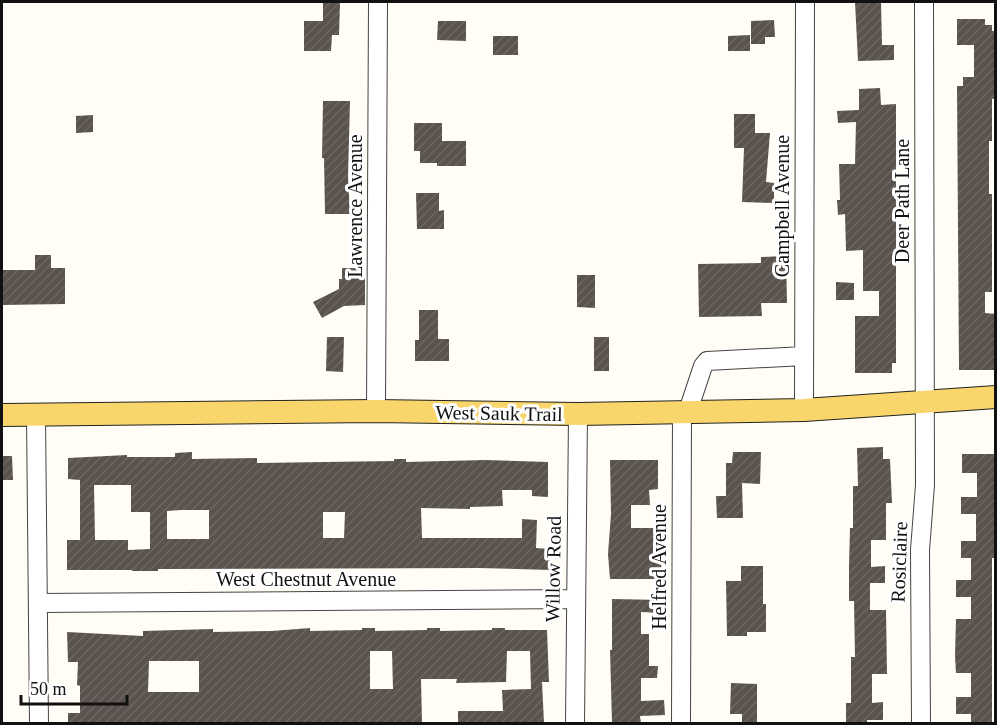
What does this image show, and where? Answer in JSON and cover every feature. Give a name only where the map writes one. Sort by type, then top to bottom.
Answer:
[{"type":"main road","name":"West Sauk Trail","points":[[2,415],[376,411],[578,414],[804,410],[996,397]]},
{"type":"street","name":"Lawrence Avenue","points":[[376,411],[378,2]]},
{"type":"street","name":"Campbell Avenue","points":[[804,410],[805,2]]},
{"type":"street","name":"Deer Path Lane","points":[[924,2],[925,401]]},
{"type":"street","name":"Helfred Avenue","points":[[681,723],[685,411],[707,361],[804,356]]},
{"type":"street","name":"Rosiclaire","points":[[921,723],[920,550],[925,485],[925,401]]},
{"type":"street","points":[[36,414],[39,723]]},
{"type":"street","name":"Willow Road","points":[[575,723],[578,414]]},
{"type":"street","name":"West Chestnut Avenue","points":[[38,603],[575,599]]},
{"type":"building","points":[[323,2],[340,2],[339,35],[332,35],[331,51],[304,51],[304,21],[323,21]]},
{"type":"building","points":[[855,2],[881,2],[882,45],[894,45],[894,60],[858,61]]},
{"type":"building","points":[[957,19],[985,19],[985,25],[992,25],[992,31],[996,31],[996,98],[992,99],[992,141],[989,141],[989,194],[992,194],[992,292],[985,292],[985,313],[996,314],[995,370],[959,370],[957,86],[963,86],[963,77],[974,77],[974,45],[957,45]]},
{"type":"building","points":[[774,20],[775,37],[765,37],[765,44],[751,44],[751,21]]},
{"type":"building","points":[[438,21],[466,21],[466,41],[437,40]]},
{"type":"building","points":[[750,35],[750,51],[728,51],[728,36]]},
{"type":"building","points":[[493,36],[518,36],[518,55],[493,55]]},
{"type":"building","points":[[880,88],[881,105],[896,104],[896,363],[892,363],[892,373],[855,373],[855,316],[879,316],[879,291],[863,291],[863,250],[846,251],[845,214],[838,215],[839,164],[855,164],[856,122],[838,123],[837,111],[859,110],[859,89]]},
{"type":"building","points":[[323,101],[350,101],[348,177],[350,214],[325,214],[324,158],[322,158]]},
{"type":"building","points":[[734,114],[755,114],[755,133],[770,133],[766,182],[774,183],[774,203],[742,202],[744,148],[734,148]]},
{"type":"building","points":[[93,115],[93,132],[76,133],[76,116]]},
{"type":"building","points":[[414,123],[442,123],[442,141],[466,141],[466,166],[437,166],[437,163],[420,163],[420,151],[414,151]]},
{"type":"building","points":[[416,193],[439,193],[439,211],[444,210],[444,229],[417,229]]},
{"type":"building","points":[[35,255],[51,255],[51,268],[65,268],[65,304],[2,305],[2,270],[35,270]]},
{"type":"building","points":[[786,256],[787,303],[761,303],[762,316],[699,317],[698,264],[761,263],[761,257]]},
{"type":"building","points":[[342,268],[365,268],[365,305],[344,306],[322,318],[313,302],[339,289]]},
{"type":"building","points":[[577,275],[595,275],[595,308],[577,307]]},
{"type":"building","points":[[836,282],[854,283],[854,300],[836,300]]},
{"type":"building","points":[[419,310],[438,310],[438,339],[449,339],[449,361],[415,361],[415,340],[419,340]]},
{"type":"building","points":[[327,337],[344,337],[343,372],[326,371]]},
{"type":"building","points":[[594,337],[609,337],[609,371],[594,371]]},
{"type":"building","points":[[883,447],[883,459],[890,459],[892,503],[886,503],[886,540],[871,540],[871,567],[885,566],[885,583],[870,583],[870,610],[886,610],[887,674],[872,674],[872,703],[883,702],[883,720],[846,723],[846,703],[851,703],[851,657],[855,657],[854,601],[849,601],[849,567],[850,528],[853,528],[853,486],[858,486],[857,448]]},
{"type":"building","points":[[192,452],[192,459],[257,458],[257,463],[394,461],[394,459],[406,459],[406,462],[485,460],[548,462],[548,497],[532,496],[532,490],[502,490],[503,506],[470,507],[470,509],[421,508],[422,538],[522,538],[522,519],[537,520],[536,548],[550,549],[550,570],[479,568],[67,570],[67,540],[80,540],[80,480],[68,479],[68,458],[127,455],[127,457],[175,457],[175,453]],"holes":[[[94,485],[131,485],[131,512],[150,512],[150,549],[128,550],[128,540],[95,540]],[[209,510],[209,539],[167,539],[167,511]],[[323,512],[345,512],[344,538],[323,538]]]},
{"type":"building","points":[[733,452],[761,452],[760,484],[742,483],[743,518],[717,518],[716,496],[726,496],[726,463],[732,463]]},
{"type":"building","points":[[962,454],[996,454],[996,558],[992,558],[992,723],[971,723],[971,714],[956,714],[956,697],[971,697],[971,673],[956,673],[955,656],[956,619],[971,619],[971,597],[956,597],[956,580],[971,580],[971,558],[961,558],[961,541],[976,541],[976,514],[961,514],[961,497],[977,497],[977,473],[962,473]]},
{"type":"building","points":[[2,456],[12,456],[13,480],[2,480]]},
{"type":"building","points":[[610,460],[658,460],[658,489],[649,490],[650,505],[631,505],[631,528],[662,528],[661,579],[610,579],[608,554],[611,514]]},
{"type":"building","points":[[741,566],[763,566],[766,632],[747,632],[747,636],[727,636],[726,581],[741,581]]},
{"type":"building","points":[[612,599],[663,600],[662,613],[641,612],[641,634],[649,634],[649,666],[658,666],[657,678],[641,678],[641,701],[664,700],[665,715],[640,716],[641,723],[612,723],[610,650],[612,650]]},
{"type":"building","points":[[310,628],[310,631],[362,630],[362,628],[375,628],[375,631],[427,630],[427,628],[440,628],[440,631],[492,630],[492,628],[547,630],[549,682],[542,682],[544,723],[458,723],[458,711],[503,711],[502,690],[531,689],[530,651],[507,651],[506,682],[456,683],[457,679],[421,679],[422,723],[68,723],[68,713],[80,713],[80,686],[77,685],[78,662],[68,662],[67,632],[143,636],[143,631],[213,629],[213,632]],"holes":[[[370,651],[392,651],[393,689],[370,689]],[[149,661],[199,661],[199,692],[148,692]]]},
{"type":"building","points":[[731,683],[757,684],[757,723],[742,723],[742,714],[730,714]]}]
